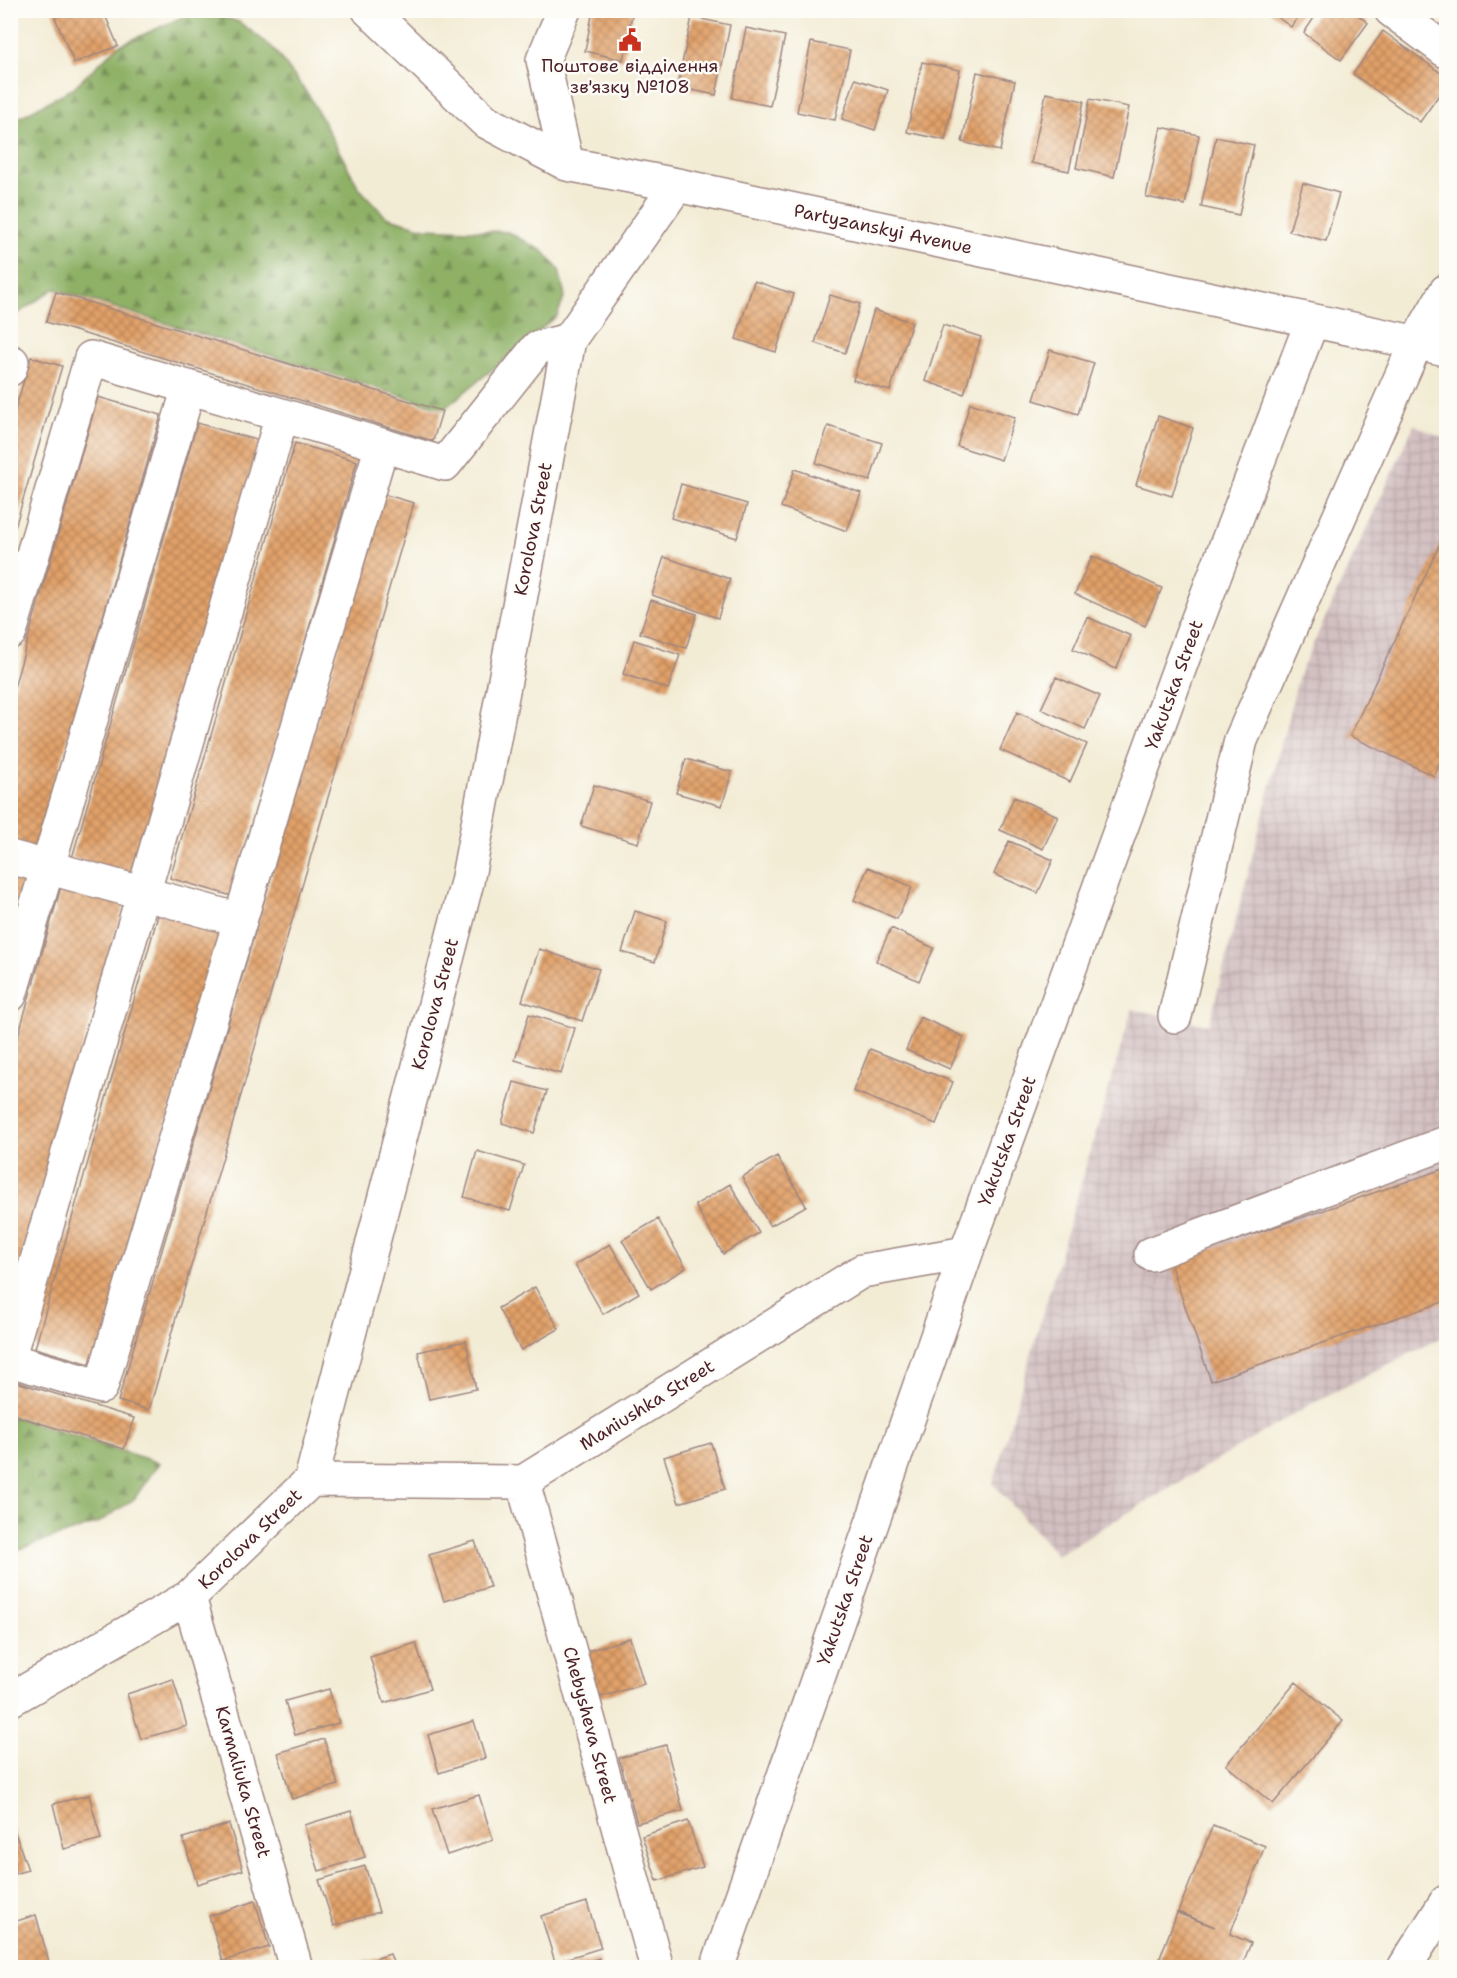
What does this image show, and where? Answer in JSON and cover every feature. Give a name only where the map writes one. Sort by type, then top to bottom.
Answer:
[{"type":"street","name":"Partyzanskyi Avenue","points":[[369,10],[485,120],[567,164],[677,185],[1431,346]]},
{"type":"street","points":[[564,10],[543,60],[567,164]]},
{"type":"street","points":[[1391,10],[1446,51]]},
{"type":"street","name":"Korolova Street","points":[[10,1701],[189,1597],[311,1480],[467,882],[569,340],[677,185]]},
{"type":"street","points":[[1175,1016],[1241,740],[1431,346],[1446,291]]},
{"type":"street","name":"Yakutska Street","points":[[717,1968],[966,1253],[1183,658],[1312,321]]},
{"type":"street","points":[[10,632],[91,358],[445,464],[537,348],[569,340]]},
{"type":"street","points":[[10,995],[189,387]]},
{"type":"street","points":[[10,1353],[282,415]]},
{"type":"street","points":[[10,1360],[101,1387],[382,446]]},
{"type":"street","points":[[10,857],[240,920]]},
{"type":"street","points":[[1151,1254],[1446,1143]]},
{"type":"street","name":"Maniushka Street","points":[[523,1482],[862,1270],[966,1253]]},
{"type":"street","points":[[311,1480],[523,1482]]},
{"type":"street","name":"Chebysheva Street","points":[[523,1482],[657,1968]]},
{"type":"street","name":"Karmaliuka Street","points":[[189,1597],[296,1968]]},
{"type":"street","points":[[1404,1968],[1446,1902]]},
{"type":"shaded area","points":[[1414,425],[1446,439],[1446,1335],[1311,1404],[1057,1555],[993,1484],[1132,1009],[1209,1025],[1299,675]]},
{"type":"green space","points":[[198,10],[239,22],[272,47],[310,97],[359,188],[386,217],[425,228],[508,232],[543,251],[559,270],[565,296],[557,316],[444,409],[54,289],[11,318],[11,122],[72,89],[118,46]]},
{"type":"green space","points":[[11,1416],[159,1463],[134,1499],[98,1523],[11,1552]]},
{"type":"building","points":[[52,10],[103,10],[118,46],[74,63]]},
{"type":"building","points":[[593,10],[633,10],[623,60],[585,51]]},
{"type":"building","points":[[1268,10],[1303,10],[1291,27]]},
{"type":"building","points":[[1319,10],[1351,10],[1368,23],[1341,60],[1304,33]]},
{"type":"building","points":[[692,17],[730,25],[716,95],[677,87]]},
{"type":"building","points":[[746,28],[785,36],[770,106],[732,98]]},
{"type":"building","points":[[1383,31],[1446,77],[1446,85],[1420,122],[1353,74]]},
{"type":"building","points":[[811,42],[850,50],[835,120],[797,112]]},
{"type":"building","points":[[922,62],[960,70],[945,140],[907,132]]},
{"type":"building","points":[[977,72],[1015,81],[1000,151],[962,142]]},
{"type":"building","points":[[855,79],[888,90],[875,130],[842,119]]},
{"type":"building","points":[[1046,93],[1084,101],[1069,171],[1031,163]]},
{"type":"building","points":[[1090,99],[1129,107],[1114,177],[1076,168]]},
{"type":"building","points":[[1161,127],[1199,135],[1185,205],[1146,197]]},
{"type":"building","points":[[1216,137],[1254,145],[1239,215],[1201,207]]},
{"type":"building","points":[[1303,183],[1339,193],[1326,241],[1289,231]]},
{"type":"building","points":[[754,281],[794,294],[776,352],[736,339]]},
{"type":"building","points":[[56,292],[442,411],[433,441],[46,322]]},
{"type":"building","points":[[830,295],[860,304],[845,353],[815,343]]},
{"type":"building","points":[[874,310],[912,322],[890,391],[853,380]]},
{"type":"building","points":[[943,325],[981,337],[964,394],[925,381]]},
{"type":"building","points":[[1050,350],[1094,363],[1078,414],[1034,400]]},
{"type":"building","points":[[31,357],[62,366],[11,541],[10,427]]},
{"type":"building","points":[[98,397],[161,415],[36,850],[10,842],[10,701]]},
{"type":"building","points":[[970,403],[1015,417],[1001,460],[957,446]]},
{"type":"building","points":[[1158,416],[1193,428],[1172,496],[1136,485]]},
{"type":"building","points":[[197,423],[260,441],[135,876],[72,858]]},
{"type":"building","points":[[828,426],[882,443],[870,481],[816,463]]},
{"type":"building","points":[[295,443],[357,461],[232,896],[170,878]]},
{"type":"building","points":[[795,469],[861,493],[847,531],[781,507]]},
{"type":"building","points":[[681,484],[747,504],[737,538],[671,518]]},
{"type":"building","points":[[383,494],[414,503],[149,1410],[118,1401]]},
{"type":"building","points":[[1446,531],[1446,749],[1434,776],[1350,736]]},
{"type":"building","points":[[1092,556],[1162,588],[1145,626],[1075,594]]},
{"type":"building","points":[[664,557],[730,579],[718,618],[652,595]]},
{"type":"building","points":[[651,600],[697,614],[686,648],[640,633]]},
{"type":"building","points":[[1087,617],[1131,636],[1116,669],[1073,649]]},
{"type":"building","points":[[634,640],[680,655],[668,689],[623,674]]},
{"type":"building","points":[[1056,677],[1100,696],[1085,729],[1041,709]]},
{"type":"building","points":[[1017,712],[1087,744],[1070,782],[1000,750]]},
{"type":"building","points":[[686,759],[732,772],[722,806],[676,793]]},
{"type":"building","points":[[594,785],[650,801],[638,843],[581,826]]},
{"type":"building","points":[[1014,797],[1058,816],[1043,849],[1000,830]]},
{"type":"building","points":[[1009,841],[1053,860],[1038,893],[994,874]]},
{"type":"building","points":[[868,867],[912,887],[897,919],[854,900]]},
{"type":"building","points":[[10,873],[27,878],[11,932],[10,932]]},
{"type":"building","points":[[61,887],[124,905],[10,1298],[10,1064]]},
{"type":"building","points":[[635,911],[667,921],[655,962],[622,952]]},
{"type":"building","points":[[159,912],[222,931],[97,1366],[35,1348]]},
{"type":"building","points":[[891,928],[934,948],[919,981],[876,961]]},
{"type":"building","points":[[539,949],[599,969],[582,1021],[522,1001]]},
{"type":"building","points":[[529,1014],[575,1028],[561,1074],[515,1060]]},
{"type":"building","points":[[920,1017],[964,1037],[950,1069],[906,1050]]},
{"type":"building","points":[[870,1049],[953,1082],[936,1124],[853,1091]]},
{"type":"building","points":[[514,1082],[547,1091],[534,1133],[502,1123]]},
{"type":"building","points":[[477,1151],[524,1165],[510,1211],[464,1197]]},
{"type":"building","points":[[777,1156],[806,1206],[770,1226],[742,1177]]},
{"type":"building","points":[[1446,1168],[1446,1301],[1211,1381],[1170,1263]]},
{"type":"building","points":[[730,1184],[759,1233],[723,1254],[695,1205]]},
{"type":"building","points":[[658,1219],[686,1268],[651,1289],[622,1240]]},
{"type":"building","points":[[610,1244],[639,1293],[603,1314],[575,1265]]},
{"type":"building","points":[[535,1287],[559,1329],[521,1350],[498,1308]]},
{"type":"building","points":[[466,1341],[476,1389],[429,1399],[418,1352]]},
{"type":"building","points":[[10,1380],[134,1418],[124,1449],[10,1414]]},
{"type":"building","points":[[711,1443],[725,1489],[679,1503],[664,1457]]},
{"type":"building","points":[[475,1541],[490,1587],[444,1601],[429,1555]]},
{"type":"building","points":[[630,1638],[644,1684],[598,1698],[584,1652]]},
{"type":"building","points":[[416,1643],[430,1689],[384,1703],[370,1657]]},
{"type":"building","points":[[173,1679],[187,1726],[141,1739],[127,1694]]},
{"type":"building","points":[[1296,1682],[1343,1721],[1273,1804],[1226,1765]]},
{"type":"building","points":[[329,1689],[339,1723],[295,1735],[285,1701]]},
{"type":"building","points":[[474,1721],[485,1758],[439,1773],[428,1735]]},
{"type":"building","points":[[324,1739],[338,1785],[292,1799],[278,1753]]},
{"type":"building","points":[[666,1745],[683,1811],[637,1823],[619,1758]]},
{"type":"building","points":[[89,1795],[101,1839],[64,1849],[53,1804]]},
{"type":"building","points":[[479,1795],[493,1840],[447,1855],[432,1809]]},
{"type":"building","points":[[351,1811],[365,1857],[319,1871],[304,1825]]},
{"type":"building","points":[[10,1818],[28,1870],[10,1875]]},
{"type":"building","points":[[688,1821],[703,1867],[657,1881],[642,1836]]},
{"type":"building","points":[[229,1824],[243,1870],[197,1884],[183,1838]]},
{"type":"building","points":[[1213,1825],[1265,1846],[1230,1934],[1251,1943],[1241,1968],[1156,1968],[1177,1913],[1215,1927],[1178,1912]]},
{"type":"building","points":[[365,1866],[379,1912],[334,1926],[319,1880]]},
{"type":"building","points":[[255,1901],[269,1947],[223,1961],[209,1916]]},
{"type":"building","points":[[587,1902],[601,1948],[555,1962],[541,1916]]},
{"type":"building","points":[[36,1915],[49,1962],[29,1968],[10,1968],[10,1923]]},
{"type":"building","points":[[390,1954],[395,1968],[349,1968],[349,1967]]},
{"type":"building","points":[[599,1958],[602,1968],[570,1968],[570,1967]]},
{"type":"place","name":"Поштове відділення зв'язку №108","points":[[630,40]]}]
